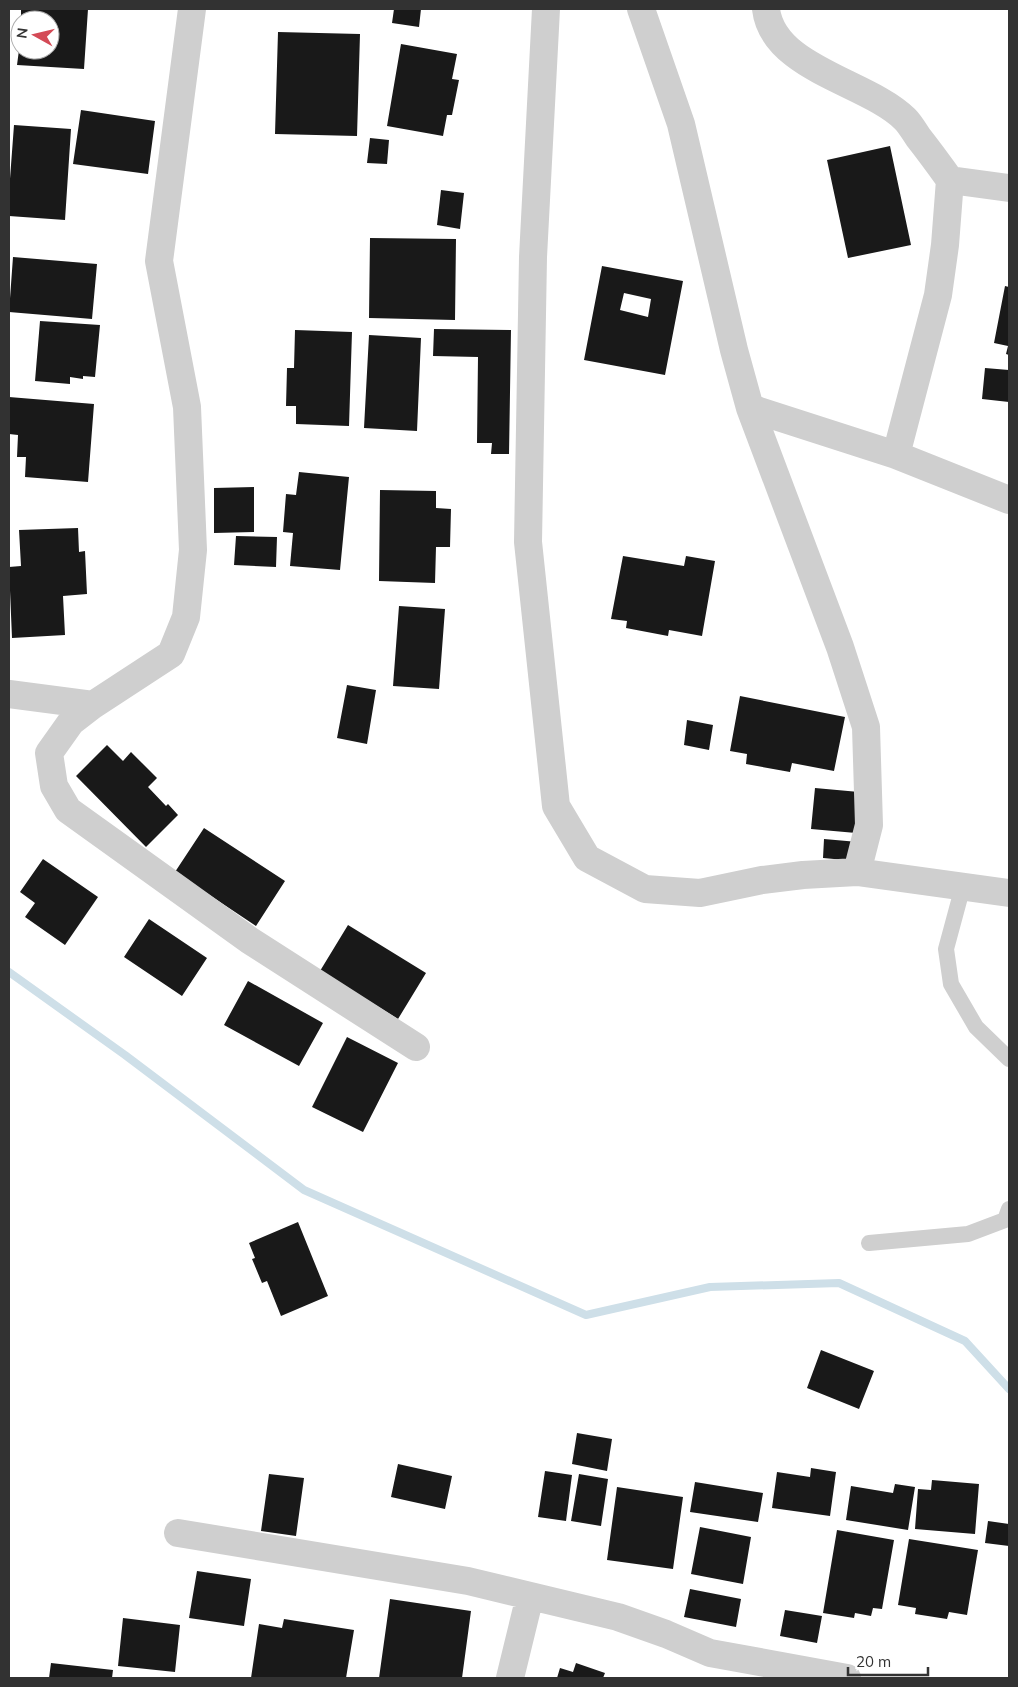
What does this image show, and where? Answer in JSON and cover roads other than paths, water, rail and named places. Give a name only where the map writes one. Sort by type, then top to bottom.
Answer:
[{"type":"street","points":[[192,9],[159,261],[187,407],[193,550],[186,617],[171,654],[93,705],[71,722],[49,753],[54,786],[68,810],[249,940],[416,1047]]},
{"type":"street","points":[[546,9],[533,257],[528,542],[556,806],[587,858],[645,889],[700,893],[762,880],[803,875],[856,872],[1009,893]]},
{"type":"street","points":[[641,9],[681,124],[734,350],[750,408],[840,647],[866,727],[868,825],[856,872]]},
{"type":"street","points":[[766,9],[766,15],[776,34],[787,48],[812,66],[879,101],[904,119],[950,180],[945,245],[938,295],[896,455]]},
{"type":"street","points":[[950,180],[1009,188]]},
{"type":"street","points":[[750,408],[896,455],[1009,500]]},
{"type":"street","points":[[9,694],[93,705]]},
{"type":"street","points":[[178,1532],[468,1580],[618,1617],[666,1634],[710,1653],[847,1678]]},
{"type":"street","points":[[510,1678],[530,1596]]},
{"type":"lane","points":[[963,886],[946,949],[951,984],[976,1027],[1009,1059]]},
{"type":"lane","points":[[869,1243],[968,1234],[1005,1220],[1009,1209]]},
{"type":"waterway","points":[[9,972],[125,1055],[304,1190],[586,1315],[710,1287],[839,1283],[965,1341],[1009,1389]]}]
